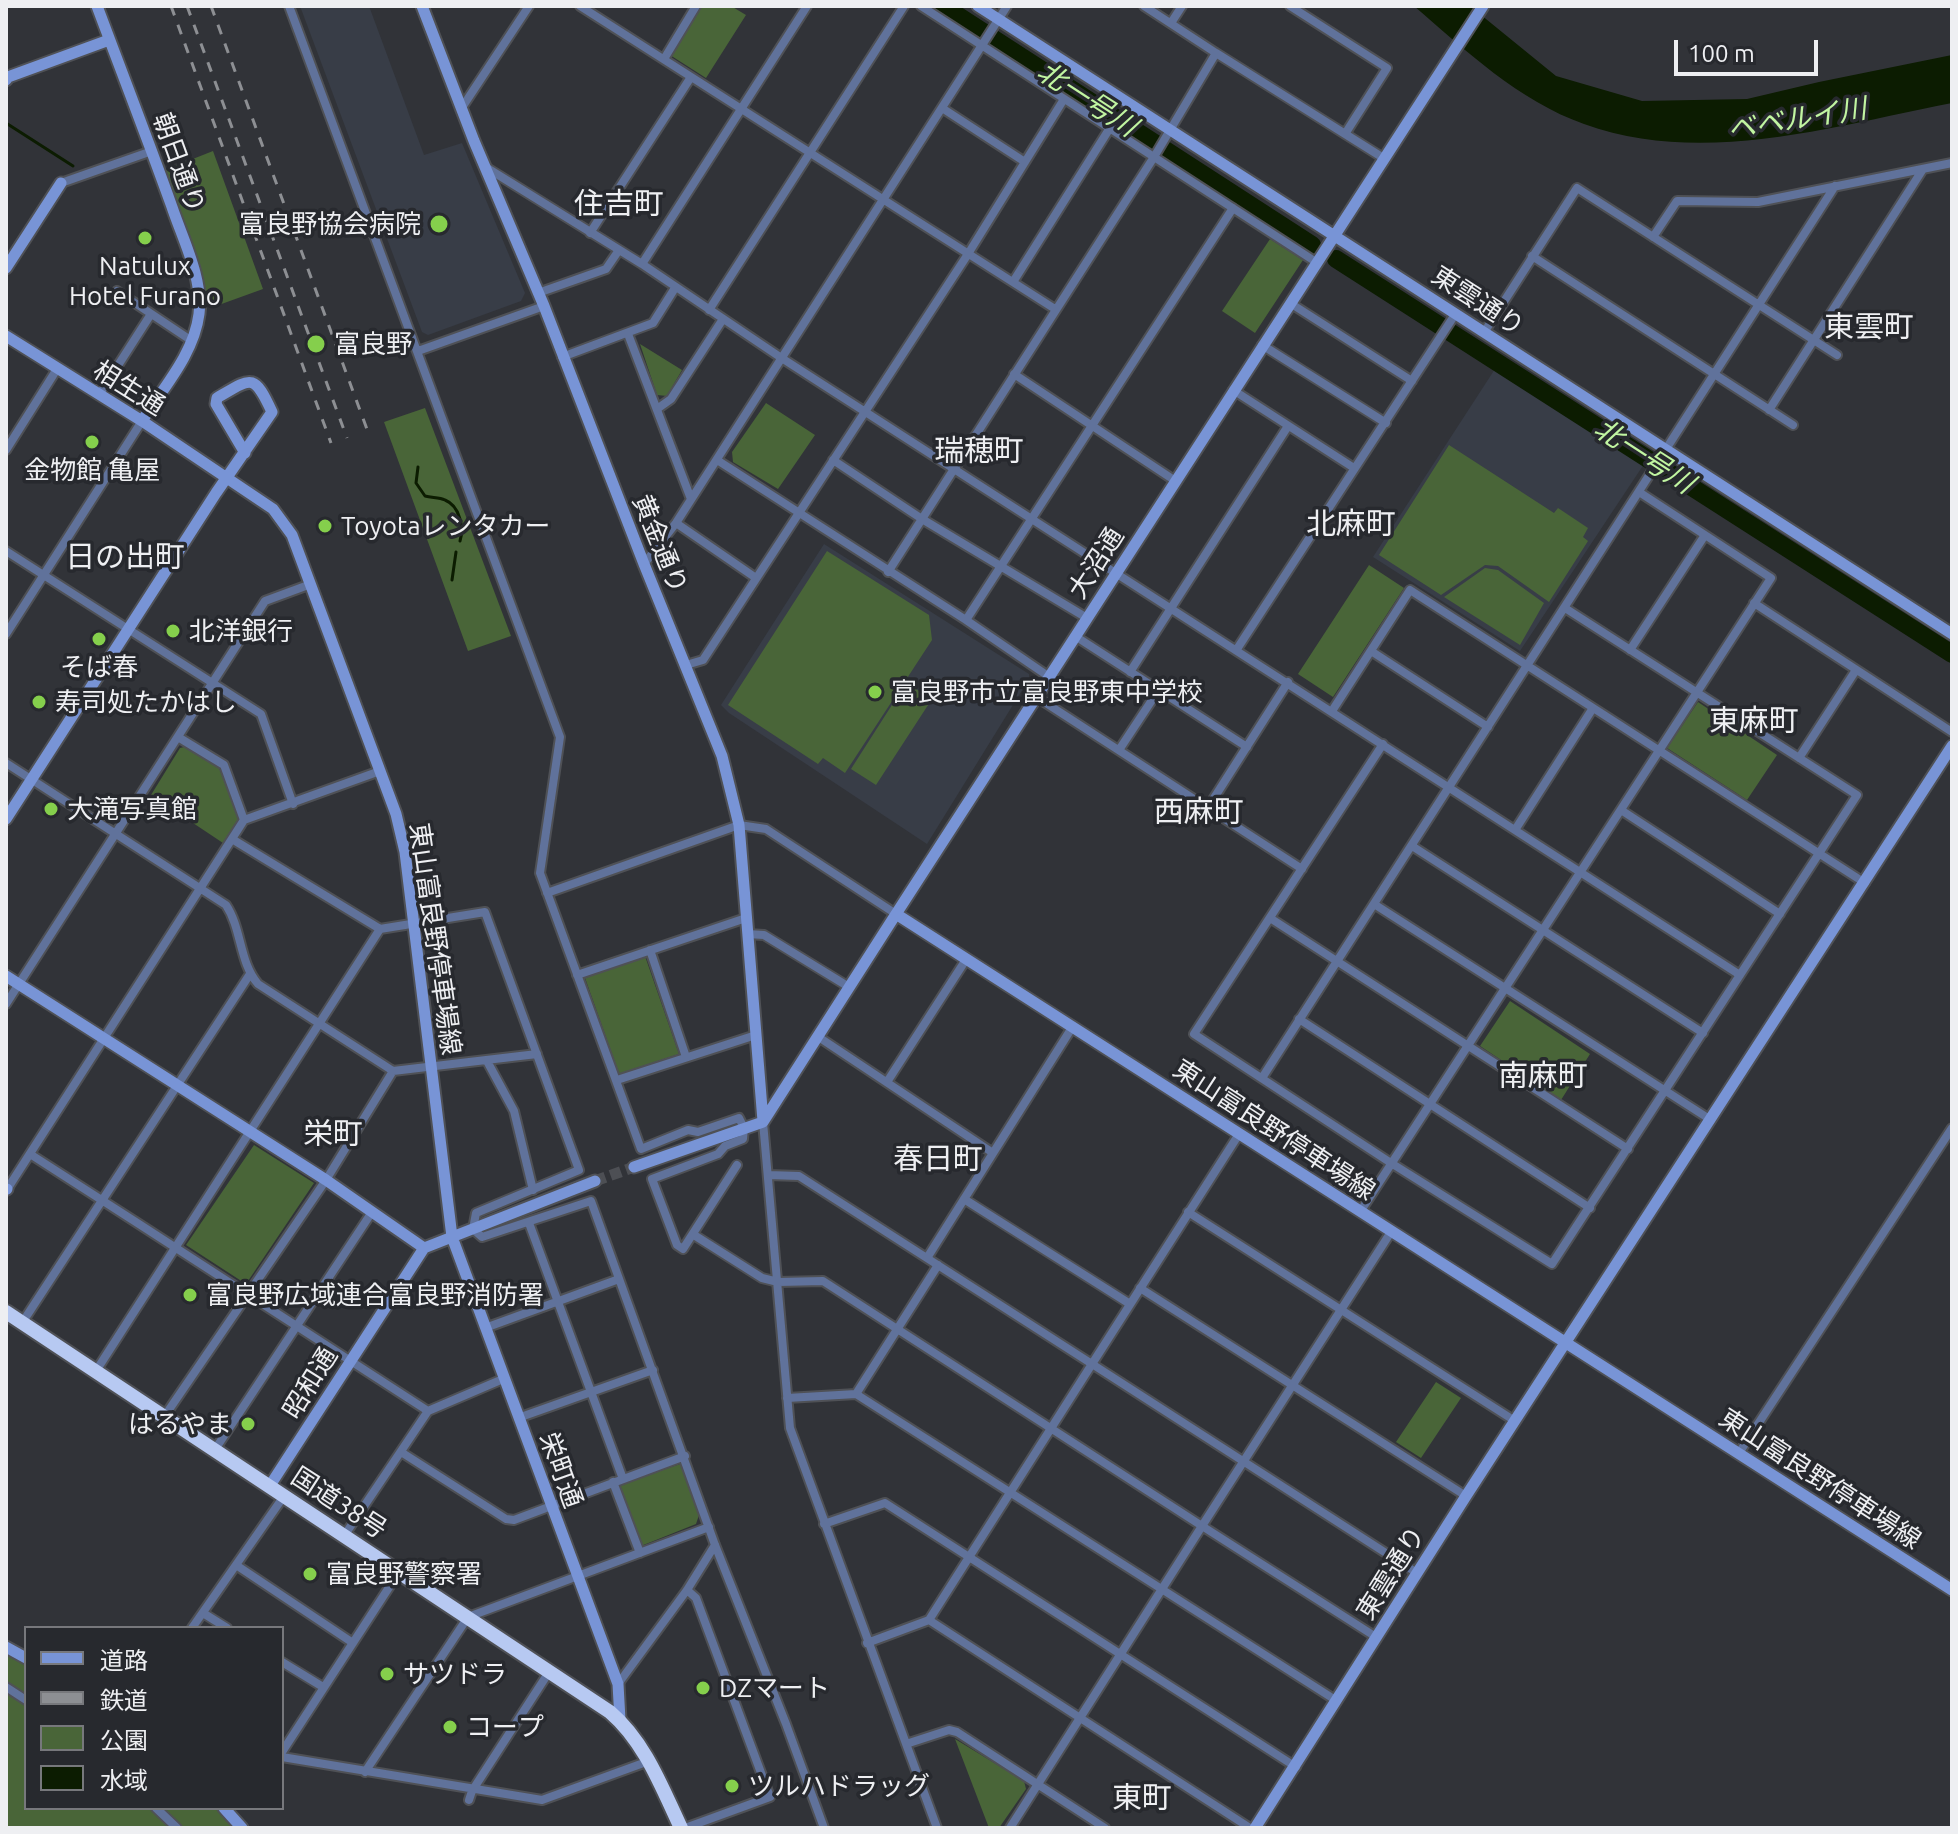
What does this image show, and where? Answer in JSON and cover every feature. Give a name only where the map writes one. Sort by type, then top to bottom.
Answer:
[{"type":"highway","name":"国道38号","points":[[6,1312],[620,1720],[649,1761],[683,1828]]},
{"type":"street","name":"朝日通り","points":[[97,6],[152,151],[198,287],[199,313],[192,341],[142,421]]},
{"type":"street","points":[[289,6],[560,737],[540,873],[641,1149],[688,1130],[698,1132],[739,1118],[744,1128],[743,1139],[725,1146],[718,1154],[652,1179],[677,1245],[683,1249],[694,1235],[737,1165]]},
{"type":"street","name":"黄金通り","points":[[422,6],[722,756],[739,825],[763,1122]]},
{"type":"street","points":[[461,109],[529,6]]},
{"type":"street","points":[[580,6],[1055,309]]},
{"type":"street","points":[[664,59],[696,6]]},
{"type":"street","points":[[642,264],[807,6]]},
{"type":"street","points":[[709,310],[904,6]]},
{"type":"street","points":[[921,6],[983,43],[1064,99],[1156,154],[1316,262]]},
{"type":"street","name":"東雲通り","points":[[978,6],[1166,135],[1485,331],[1663,455],[1952,634]]},
{"type":"street","points":[[644,564],[676,523],[717,460],[1007,6]]},
{"type":"street","points":[[1144,6],[1385,159]]},
{"type":"street","points":[[1171,23],[1182,6]]},
{"type":"street","points":[[1290,6],[1387,68],[1345,134]]},
{"type":"street","name":"大沼通","points":[[896,914],[1483,6]]},
{"type":"street","points":[[6,80],[109,40]]},
{"type":"street","points":[[888,572],[1156,154],[1216,53]]},
{"type":"street","points":[[590,233],[691,77]]},
{"type":"street","points":[[686,665],[703,660],[968,254],[1064,99]]},
{"type":"street","points":[[942,108],[1025,162]]},
{"type":"street","points":[[1013,282],[1108,131]]},
{"type":"street","points":[[6,268],[61,183],[152,151]]},
{"type":"street","points":[[1653,237],[1677,201],[1758,202],[1952,163]]},
{"type":"street","points":[[486,167],[642,264],[780,357],[1740,975]]},
{"type":"street","points":[[1769,410],[1923,169]]},
{"type":"street","points":[[1262,1078],[1835,186]]},
{"type":"street","points":[[1485,331],[1577,188],[1837,355]]},
{"type":"street","points":[[966,620],[1233,208]]},
{"type":"street","points":[[538,293],[606,269],[619,250]]},
{"type":"street","points":[[1532,256],[1793,425]]},
{"type":"street","points":[[562,357],[653,323],[675,288]]},
{"type":"street","points":[[117,291],[192,341]]},
{"type":"street","points":[[1290,303],[1412,381]]},
{"type":"street","points":[[418,351],[544,306]]},
{"type":"street","points":[[1237,649],[1456,313]]},
{"type":"street","points":[[99,395],[151,314]]},
{"type":"street","points":[[657,409],[671,399],[723,319]]},
{"type":"street","points":[[628,334],[691,499]]},
{"type":"street","name":"相生通","points":[[6,336],[227,478]]},
{"type":"street","points":[[1262,345],[1386,423]]},
{"type":"street","points":[[6,450],[57,369]]},
{"type":"street","points":[[1014,374],[1174,480]]},
{"type":"street","points":[[6,819],[272,412],[261,387],[253,382],[244,382],[217,398],[216,404],[245,453]]},
{"type":"street","points":[[1233,390],[1354,468]]},
{"type":"street","points":[[6,634],[142,421]]},
{"type":"street","points":[[1130,672],[1288,426]]},
{"type":"street","points":[[717,460],[1048,676]]},
{"type":"street","points":[[833,460],[922,519],[1087,618]]},
{"type":"street","name":"東山富良野停車場線","points":[[227,478],[283,519],[311,584],[396,814],[414,922],[452,1237]]},
{"type":"street","points":[[1360,1212],[1771,578],[1639,492]]},
{"type":"street","points":[[676,523],[756,578]]},
{"type":"street","points":[[1630,650],[1705,535]]},
{"type":"street","points":[[6,551],[261,714],[293,804]]},
{"type":"street","points":[[6,1004],[265,601],[311,584]]},
{"type":"street","points":[[1332,711],[1410,590],[1865,883]]},
{"type":"street","points":[[1754,603],[1952,732]]},
{"type":"street","points":[[1383,744],[1194,1034],[1552,1264],[1857,795],[1565,608]]},
{"type":"street","points":[[1075,636],[1247,747]]},
{"type":"street","points":[[1371,651],[1488,727]]},
{"type":"street","points":[[1799,758],[1856,670]]},
{"type":"street","points":[[1207,809],[1288,682]]},
{"type":"street","points":[[1119,750],[1158,691]]},
{"type":"street","points":[[1035,696],[1302,869]]},
{"type":"street","points":[[1515,830],[1593,708]]},
{"type":"street","points":[[178,737],[224,765],[244,820]]},
{"type":"street","name":"東雲通り","points":[[1252,1828],[1296,1767],[1466,1496],[1952,746]]},
{"type":"street","points":[[6,763],[226,905],[232,914],[250,974],[258,984],[393,1071],[537,1054]]},
{"type":"street","points":[[6,1190],[244,820],[380,771]]},
{"type":"street","points":[[1621,810],[1780,914]]},
{"type":"street","points":[[547,893],[739,825],[766,829],[896,914],[763,1122],[790,1428],[937,1828]]},
{"type":"street","points":[[232,839],[380,929],[485,912],[579,1170],[476,1213],[473,1229]]},
{"type":"street","points":[[1412,846],[1703,1033]]},
{"type":"street","points":[[1374,904],[1711,1120]]},
{"type":"street","name":"東山富良野停車場線","points":[[896,914],[1952,1590]]},
{"type":"street","points":[[577,975],[746,918]]},
{"type":"street","points":[[1270,918],[1628,1149]]},
{"type":"street","points":[[96,1371],[380,929]]},
{"type":"street","points":[[747,934],[764,935],[849,987]]},
{"type":"street","points":[[650,950],[686,1057]]},
{"type":"street","points":[[887,1082],[967,958]]},
{"type":"street","points":[[22,1323],[250,974]]},
{"type":"street","points":[[6,976],[326,1180],[424,1248],[595,1181]]},
{"type":"street","points":[[1299,1019],[1590,1208]]},
{"type":"street","points":[[927,1258],[1073,1026]]},
{"type":"street","points":[[617,1080],[756,1035]]},
{"type":"street","points":[[817,1036],[993,1153]]},
{"type":"street","points":[[487,1061],[514,1111],[533,1190]]},
{"type":"street","points":[[164,1418],[326,1180],[393,1071]]},
{"type":"street","points":[[634,1167],[763,1122]]},
{"type":"street","points":[[1739,1453],[1952,1128]]},
{"type":"street","points":[[867,1643],[929,1620],[1239,1134]]},
{"type":"street","points":[[30,1154],[428,1411]]},
{"type":"street","points":[[768,1175],[799,1176],[1417,1573]]},
{"type":"street","points":[[964,1199],[1130,1304]]},
{"type":"street","points":[[473,1229],[482,1237],[591,1201],[715,1545],[824,1828]]},
{"type":"street","points":[[214,1451],[372,1212]]},
{"type":"street","points":[[1188,1212],[1515,1421]]},
{"type":"street","points":[[529,1223],[623,1479]]},
{"type":"street","points":[[1010,1828],[1391,1232]]},
{"type":"street","points":[[694,1235],[762,1278],[778,1282],[823,1281],[1376,1637]]},
{"type":"street","name":"栄町通","points":[[452,1237],[618,1684],[620,1720]]},
{"type":"street","name":"昭和通","points":[[269,1487],[424,1248]]},
{"type":"street","points":[[856,1394],[938,1265]]},
{"type":"street","points":[[485,1328],[619,1279]]},
{"type":"street","points":[[1140,1288],[1466,1496]]},
{"type":"street","points":[[518,1418],[653,1370]]},
{"type":"street","points":[[344,1536],[428,1411],[503,1379]]},
{"type":"street","points":[[787,1398],[856,1394],[1337,1701]]},
{"type":"street","points":[[401,1452],[506,1519],[514,1520],[685,1456]]},
{"type":"street","points":[[613,1482],[640,1553]]},
{"type":"street","points":[[193,1626],[284,1496]]},
{"type":"street","points":[[824,1524],[885,1503],[1296,1767]]},
{"type":"street","points":[[365,1772],[468,1617],[709,1527]]},
{"type":"street","points":[[618,1684],[687,1590],[715,1545]]},
{"type":"street","points":[[236,1565],[353,1643]]},
{"type":"street","points":[[284,1752],[399,1572]]},
{"type":"street","points":[[683,1828],[770,1797],[696,1598],[687,1590]]},
{"type":"street","points":[[203,1613],[224,1626]]},
{"type":"street","points":[[929,1620],[1252,1828]]},
{"type":"street","points":[[6,1647],[24,1657]]},
{"type":"street","points":[[284,1663],[323,1687]]},
{"type":"street","points":[[471,1795],[549,1672]]},
{"type":"street","points":[[6,1687],[24,1699]]},
{"type":"street","points":[[906,1744],[949,1730],[957,1732],[1105,1828]]},
{"type":"street","points":[[284,1755],[471,1795],[542,1800],[649,1761]]},
{"type":"street","points":[[158,1810],[177,1828]]},
{"type":"street","points":[[226,1810],[242,1828]]},
{"type":"shaded area","name":"富良野協会病院","points":[[300,6],[369,6],[424,155],[462,143],[525,293],[521,301],[428,335],[422,332]]},
{"type":"shaded area","points":[[1495,369],[1644,464],[1520,651],[1373,557]]},
{"type":"shaded area","name":"富良野市立富良野東中学校","points":[[824,544],[1029,674],[1029,679],[927,844],[721,705]]},
{"type":"green space","points":[[701,6],[731,6],[746,15],[706,78],[670,55]]},
{"type":"green space","points":[[213,151],[263,289],[216,306],[204,298],[197,257],[165,170]]},
{"type":"green space","points":[[1270,239],[1303,260],[1255,333],[1222,311]]},
{"type":"green space","points":[[640,344],[682,370],[667,396],[657,395]]},
{"type":"green space","points":[[766,403],[815,435],[778,489],[733,462],[732,452]]},
{"type":"green space","points":[[425,408],[511,636],[468,651],[384,422]]},
{"type":"green space","points":[[1449,445],[1554,513],[1558,508],[1588,528],[1583,537],[1588,541],[1549,602],[1498,566],[1485,565],[1441,595],[1379,555]]},
{"type":"green space","points":[[827,551],[929,615],[932,640],[845,773],[823,758],[818,764],[728,705]]},
{"type":"green space","points":[[1369,565],[1404,588],[1333,697],[1298,674]]},
{"type":"green space","points":[[1485,568],[1498,570],[1544,603],[1520,645],[1444,597]]},
{"type":"green space","points":[[906,683],[932,699],[876,785],[851,769]]},
{"type":"green space","points":[[1698,702],[1777,755],[1747,800],[1667,748]]},
{"type":"green space","points":[[184,747],[219,768],[240,817],[223,843],[151,795],[180,748]]},
{"type":"green space","points":[[645,956],[679,1054],[619,1074],[585,978]]},
{"type":"green space","points":[[1510,1001],[1590,1054],[1561,1100],[1480,1046]]},
{"type":"green space","points":[[254,1145],[314,1183],[246,1284],[186,1245]]},
{"type":"green space","points":[[1436,1382],[1461,1398],[1421,1458],[1396,1442]]},
{"type":"green space","points":[[683,1463],[700,1512],[696,1524],[641,1546],[618,1485]]},
{"type":"green space","points":[[6,1647],[24,1657],[24,1810],[226,1810],[242,1828],[6,1828]]},
{"type":"green space","points":[[955,1739],[1024,1781],[1026,1789],[999,1828],[989,1828]]},
{"type":"water","name":"ベベルイ川","points":[[1414,6],[1470,6],[1556,76],[1642,101],[1747,99],[1952,55],[1952,103],[1768,138],[1675,142],[1629,136],[1584,124],[1537,102],[1494,73]]},
{"type":"waterway","name":"北一号川","points":[[943,6],[1312,245]]},
{"type":"waterway","points":[[6,123],[73,166]]},
{"type":"waterway","name":"北一号川","points":[[1336,259],[1952,654]]},
{"type":"waterway","points":[[418,467],[416,483],[425,496],[445,500],[457,512],[461,524],[460,541]]},
{"type":"waterway","points":[[452,580],[456,552]]},
{"type":"tunnel","points":[[595,1181],[634,1167]]},
{"type":"railway","points":[[171,6],[331,443]]},
{"type":"railway","points":[[187,6],[347,438]]},
{"type":"railway","points":[[211,6],[368,432]]},
{"type":"place","name":"富良野協会病院","points":[[439,224]]},
{"type":"place","name":"Natulux Hotel Furano","points":[[145,238]]},
{"type":"place","name":"富良野","points":[[316,344]]},
{"type":"place","name":"金物館 亀屋","points":[[92,442]]},
{"type":"place","name":"Toyotaレンタカー","points":[[325,526]]},
{"type":"place","name":"北洋銀行","points":[[173,631]]},
{"type":"place","name":"そば春","points":[[99,639]]},
{"type":"place","name":"富良野市立富良野東中学校","points":[[875,692]]},
{"type":"place","name":"寿司処たかはし","points":[[39,702]]},
{"type":"place","name":"大滝写真館","points":[[51,809]]},
{"type":"place","name":"富良野広域連合富良野消防署","points":[[190,1295]]},
{"type":"place","name":"はるやま","points":[[248,1424]]},
{"type":"place","name":"富良野警察署","points":[[310,1574]]},
{"type":"place","name":"サツドラ","points":[[387,1674]]},
{"type":"place","name":"DZマート","points":[[703,1688]]},
{"type":"place","name":"コープ","points":[[450,1727]]},
{"type":"place","name":"ツルハドラッグ","points":[[732,1786]]},
{"type":"district","name":"住吉町","points":[[619,204]]},
{"type":"district","name":"東雲町","points":[[1869,327]]},
{"type":"district","name":"瑞穂町","points":[[979,451]]},
{"type":"district","name":"北麻町","points":[[1351,524]]},
{"type":"district","name":"日の出町","points":[[125,557]]},
{"type":"district","name":"東麻町","points":[[1754,721]]},
{"type":"district","name":"西麻町","points":[[1199,812]]},
{"type":"district","name":"南麻町","points":[[1543,1076]]},
{"type":"district","name":"栄町","points":[[333,1134]]},
{"type":"district","name":"春日町","points":[[938,1159]]},
{"type":"district","name":"東町","points":[[1142,1798]]}]
